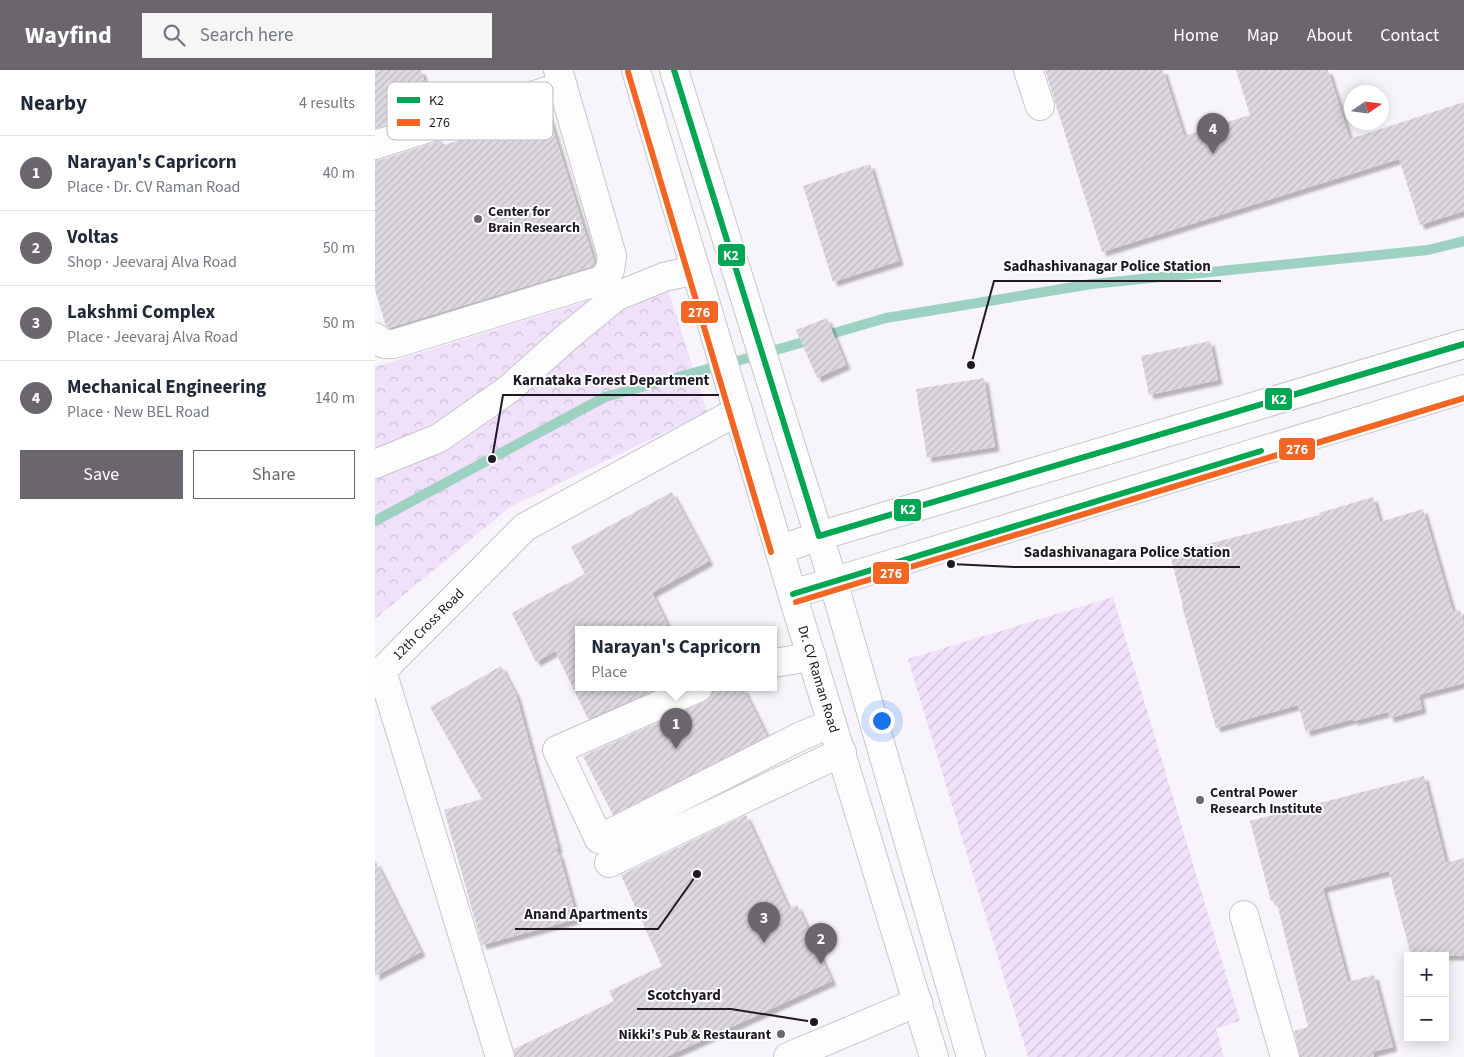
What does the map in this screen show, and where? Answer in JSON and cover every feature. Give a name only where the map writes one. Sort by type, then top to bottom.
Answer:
[{"type":"main road","name":"Dr. CV Raman Road","points":[[636,70],[779,550],[934,1057]]},
{"type":"main road","points":[[674,70],[833,581],[971,1057]]},
{"type":"main road","points":[[1028,70],[1040,106]]},
{"type":"main road","points":[[375,337],[384,344],[394,344],[602,280],[610,270],[612,256],[560,78]]},
{"type":"main road","points":[[375,145],[389,140]]},
{"type":"main road","points":[[375,464],[439,438],[455,427],[509,389],[617,296],[664,277],[696,270]]},
{"type":"main road","points":[[779,550],[819,536],[1464,344]]},
{"type":"main road","points":[[793,594],[1464,389]]},
{"type":"main road","name":"12th Cross Road","points":[[500,1057],[379,674],[525,527],[738,411]]},
{"type":"main road","points":[[777,662],[812,657]]},
{"type":"main road","points":[[691,691],[557,750],[599,839],[799,737],[832,723]]},
{"type":"main road","points":[[609,863],[842,752]]},
{"type":"main road","points":[[1244,915],[1285,1057]]},
{"type":"main road","points":[[787,1057],[918,1002]]},
{"type":"green space","points":[[664,277],[707,412],[510,507],[375,619],[375,367]]},
{"type":"green space","points":[[1113,597],[1240,1021],[1216,1028],[1224,1057],[1028,1057],[908,659]]},
{"type":"building","points":[[375,70],[421,70],[425,82],[387,82],[387,125],[375,129]]},
{"type":"building","points":[[1045,70],[1163,70],[1184,136],[1250,115],[1236,70],[1328,70],[1344,120],[1344,130],[1347,130],[1350,139],[1378,130],[1389,130],[1389,126],[1464,102],[1464,211],[1420,225],[1399,159],[1102,252]]},
{"type":"building","name":"Center for Brain Research","points":[[553,129],[595,264],[389,328],[386,326],[375,290],[375,160],[442,140],[444,145],[460,140],[553,140]]},
{"type":"building","points":[[870,164],[899,261],[833,282],[803,186]]},
{"type":"building","points":[[827,318],[846,365],[817,378],[796,330]]},
{"type":"building","points":[[1210,341],[1218,380],[1149,395],[1141,356]]},
{"type":"building","points":[[984,378],[995,447],[927,458],[916,389]]},
{"type":"building","points":[[672,492],[709,561],[652,593],[668,626],[575,626],[575,691],[653,691],[588,719],[555,651],[536,662],[512,613],[585,574],[571,547]]},
{"type":"building","points":[[1373,497],[1380,522],[1423,509],[1453,612],[1460,610],[1464,623],[1464,683],[1419,695],[1422,709],[1390,718],[1388,712],[1306,732],[1298,705],[1216,728],[1182,606],[1170,554],[1320,515],[1319,513]]},
{"type":"building","points":[[501,666],[516,694],[558,848],[556,849],[560,857],[577,919],[482,945],[444,810],[482,799],[430,707]]},
{"type":"building","points":[[712,691],[744,691],[767,736],[613,815],[583,756],[704,702],[711,697]]},
{"type":"building","points":[[1424,776],[1446,863],[1464,858],[1464,956],[1449,956],[1449,952],[1410,952],[1389,871],[1323,888],[1348,982],[1374,975],[1393,1047],[1373,1052],[1374,1057],[1300,1057],[1294,1031],[1308,1027],[1276,900],[1271,901],[1250,821]]},
{"type":"building","points":[[746,815],[789,909],[797,905],[832,981],[666,1057],[515,1057],[514,1049],[614,1001],[609,991],[662,966],[621,875]]},
{"type":"building","points":[[375,860],[421,952],[375,976]]},
{"type":"waterway","points":[[375,521],[605,397],[886,318],[1092,284],[1428,250],[1464,241]]},
{"type":"transit line","name":"K2","points":[[674,70],[819,536],[1464,344]]},
{"type":"transit line","name":"276","points":[[628,72],[771,552]]},
{"type":"transit line","name":"276","points":[[796,602],[1464,398]]},
{"type":"transit line","name":"K2","points":[[793,594],[1261,451]]},
{"type":"place","name":"Mechanical Engineering","points":[[1213,154]]},
{"type":"place","name":"Center for Brain Research","points":[[478,219]]},
{"type":"place","name":"Sadhashivanagar Police Station","points":[[971,365]]},
{"type":"place","name":"Karnataka Forest Department","points":[[492,459]]},
{"type":"place","name":"Sadashivanagara Police Station","points":[[951,564]]},
{"type":"place","name":"Narayan's Capricorn","points":[[676,749]]},
{"type":"place","name":"Central Power Research Institute","points":[[1200,800]]},
{"type":"place","name":"Anand Apartments","points":[[697,874]]},
{"type":"place","name":"Lakshmi Complex","points":[[764,943]]},
{"type":"place","name":"Voltas","points":[[821,964]]},
{"type":"place","name":"Scotchyard","points":[[814,1022]]},
{"type":"place","name":"Nikki's Pub & Restaurant","points":[[781,1034]]}]
